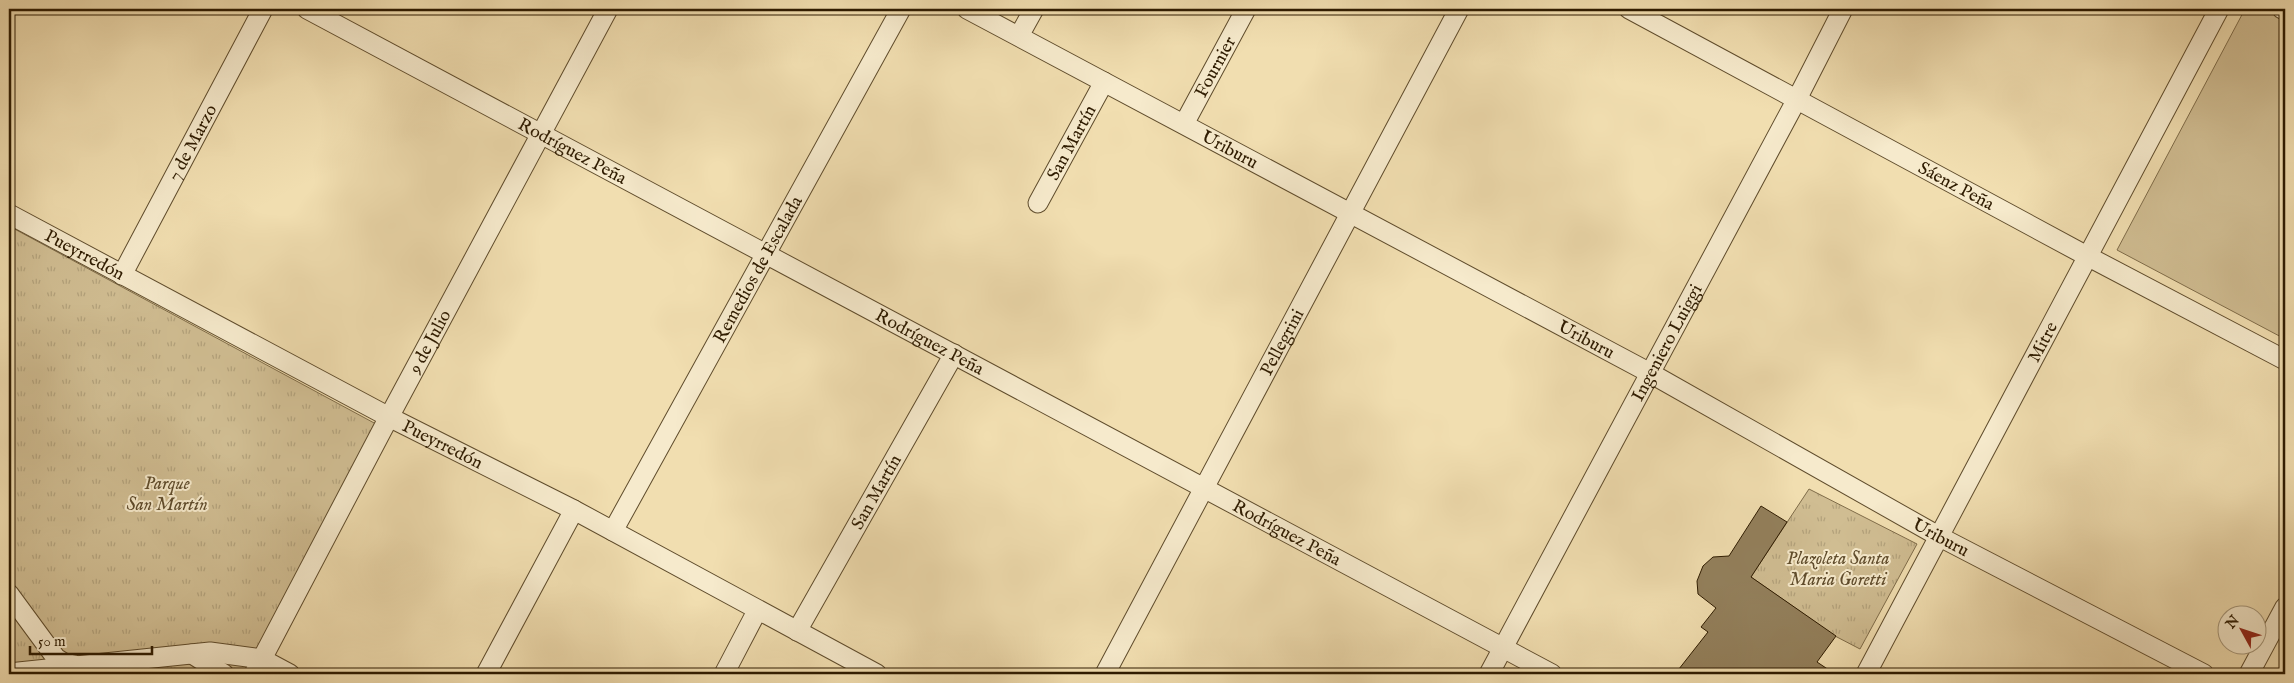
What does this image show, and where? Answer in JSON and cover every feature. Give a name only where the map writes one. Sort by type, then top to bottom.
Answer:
[{"type":"street","name":"7 de Marzo","points":[[122,275],[262,9]]},
{"type":"street","name":"Rodríguez Peña","points":[[307,9],[1552,674]]},
{"type":"street","name":"9 de Julio","points":[[258,667],[389,417],[608,9]]},
{"type":"street","name":"Remedios de Escalada","points":[[613,531],[901,9]]},
{"type":"street","name":"Uriburu","points":[[968,9],[1650,373],[1940,537],[2204,674]]},
{"type":"street","points":[[1019,36],[1034,9]]},
{"type":"street","name":"Fournier","points":[[1184,124],[1246,9]]},
{"type":"street","name":"Pellegrini","points":[[1105,674],[1459,9]]},
{"type":"street","name":"Sáenz Peña","points":[[1629,9],[2087,256],[2285,360]]},
{"type":"street","name":"Ingeniero Luiggi","points":[[1489,674],[1797,99],[1843,9]]},
{"type":"street","name":"Mitre","points":[[1866,674],[2219,9]]},
{"type":"street","name":"San Martín","points":[[1038,203],[1104,82]]},
{"type":"street","name":"Pueyrredón","points":[[9,214],[389,417],[574,510],[876,674]]},
{"type":"street","name":"San Martín","points":[[798,631],[954,354]]},
{"type":"street","points":[[486,674],[574,510]]},
{"type":"street","points":[[9,594],[56,658],[64,663],[81,666]]},
{"type":"street","points":[[2249,674],[2285,607]]},
{"type":"street","points":[[724,674],[757,610]]},
{"type":"street","points":[[190,653],[224,674]]},
{"type":"street","points":[[9,672],[81,666],[190,653],[230,654],[258,667],[290,674]]},
{"type":"green space","points":[[2245,9],[2263,9],[2285,20],[2285,339],[2117,250]]},
{"type":"green space","name":"Parque San Martín","points":[[9,226],[376,424],[253,674],[9,674]]},
{"type":"green space","name":"Plazoleta Santa Maria Goretti","points":[[1809,489],[1917,544],[1860,649],[1835,636],[1751,577]]},
{"type":"building","points":[[1761,506],[1787,522],[1751,577],[1836,636],[1817,662],[1835,674],[1675,674],[1708,632],[1701,627],[1716,608],[1698,594],[1697,581],[1703,566],[1713,557],[1729,556]]}]
